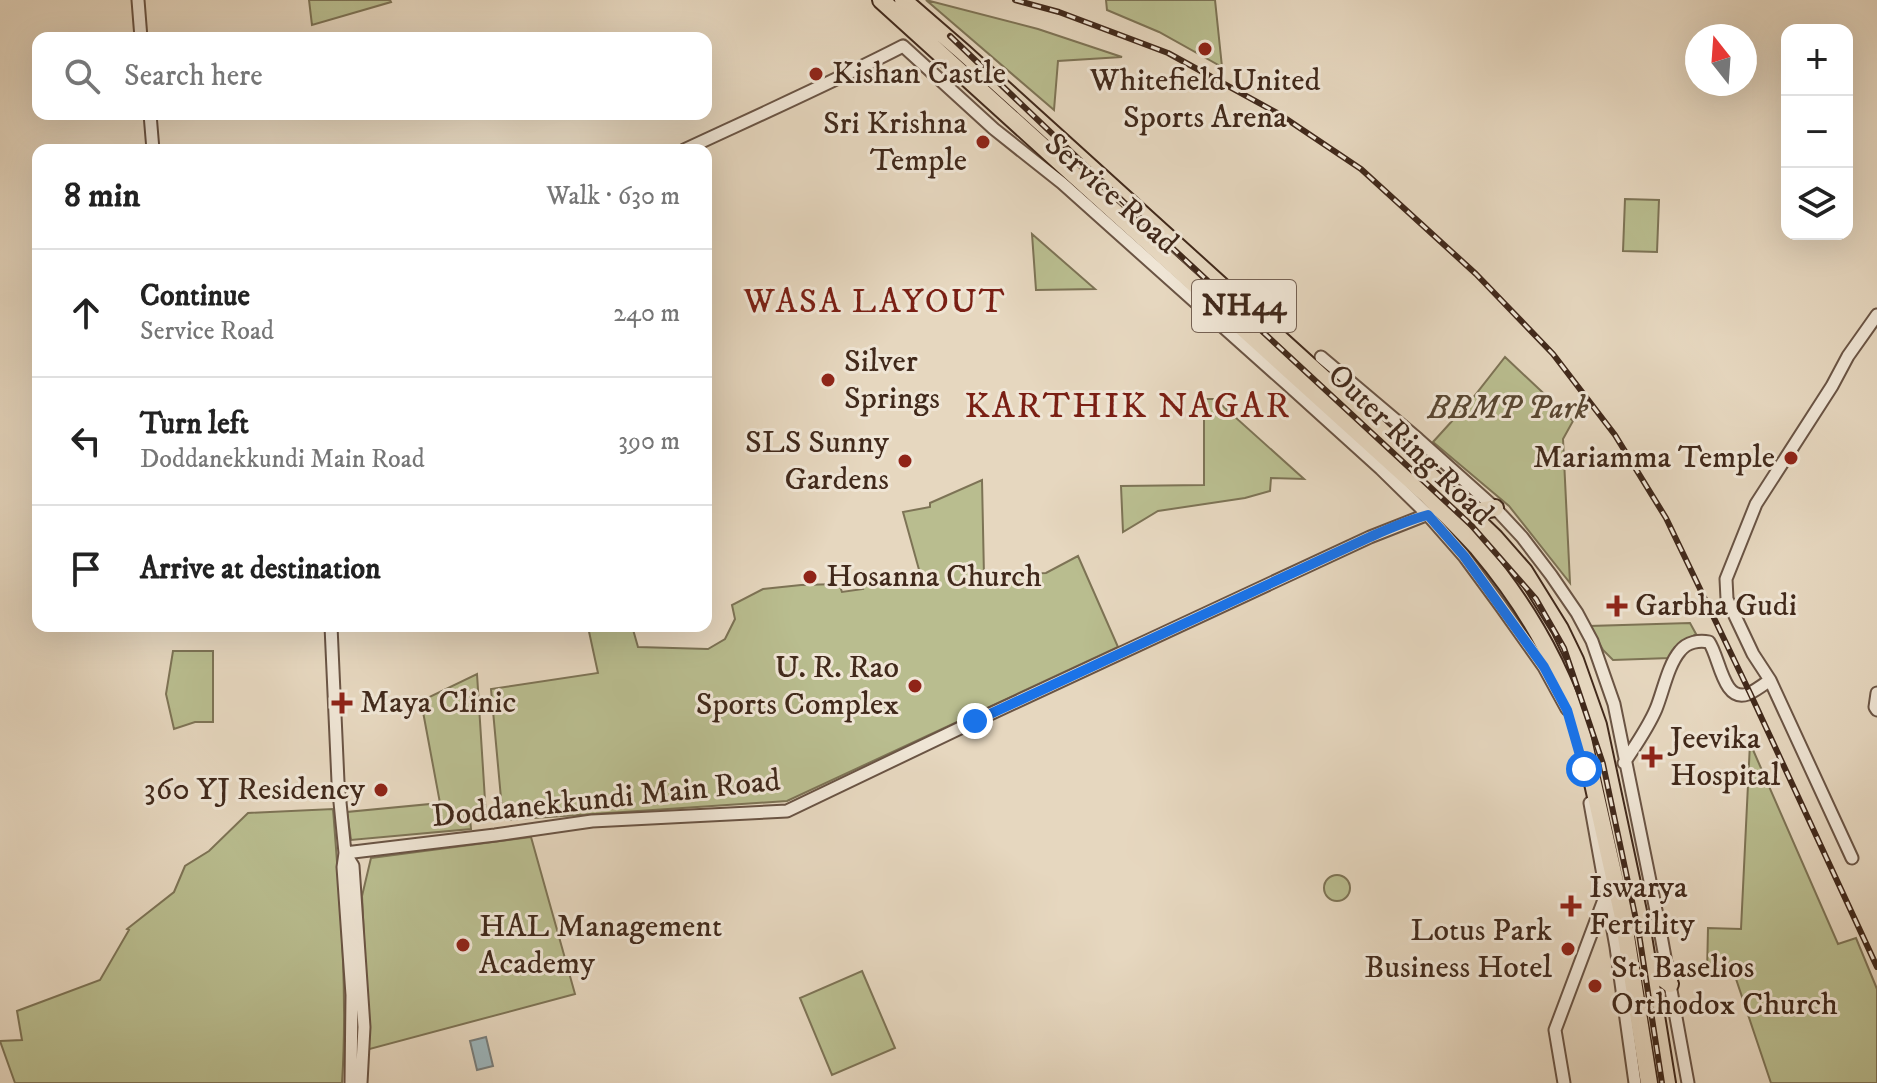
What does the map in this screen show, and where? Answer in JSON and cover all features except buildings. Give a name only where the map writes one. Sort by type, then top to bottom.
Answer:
[{"type":"highway","name":"Outer Ring Road","points":[[881,0],[1275,365],[1385,456],[1433,511],[1476,546],[1507,586],[1539,635],[1573,704],[1623,917],[1649,1083]]},
{"type":"highway","name":"Outer Ring Road","points":[[903,0],[1316,362],[1495,538],[1524,571],[1575,660],[1598,725],[1632,877],[1667,1083]]},
{"type":"highway","points":[[1469,513],[1495,508]]},
{"type":"highway","points":[[1507,586],[1522,589],[1525,585],[1524,571]]},
{"type":"highway","points":[[1539,635],[1539,627],[1545,621],[1557,625]]},
{"type":"highway","points":[[1648,967],[1670,984]]},
{"type":"street","points":[[138,0],[141,32]]},
{"type":"street","name":"Service Road","points":[[696,144],[903,46],[994,129],[1275,365],[1415,503],[1433,511],[1544,667],[1567,710],[1584,769],[1616,947],[1635,1083]]},
{"type":"street","points":[[150,120],[152,144]]},
{"type":"street","points":[[1852,858],[1770,680],[1753,654],[1727,599],[1726,579],[1756,504],[1877,315]]},
{"type":"street","points":[[1316,362],[1418,439],[1495,508],[1551,575],[1592,641],[1614,704],[1688,1083]]},
{"type":"street","name":"Doddanekkundi Main Road","points":[[1387,529],[1390,524],[1413,513],[1415,503]]},
{"type":"street","name":"Doddanekkundi Main Road","points":[[345,853],[592,821],[787,811],[967,724],[1387,529],[1433,511]]},
{"type":"street","points":[[331,632],[352,995],[351,1083]]},
{"type":"street","points":[[1624,763],[1651,720],[1680,650],[1687,646],[1700,641],[1709,642],[1727,687],[1733,694],[1740,696],[1750,693],[1770,680]]},
{"type":"street","points":[[1877,693],[1877,710]]},
{"type":"street","points":[[345,853],[353,866],[364,1027],[361,1083]]},
{"type":"street","points":[[1564,1083],[1555,1030],[1606,895]]},
{"type":"green space","points":[[309,0],[390,0],[391,2],[312,25]]},
{"type":"green space","points":[[926,0],[1038,29],[1122,57],[1058,61],[1054,110]]},
{"type":"green space","name":"Whitefield United Sports Arena","points":[[1106,0],[1215,0],[1222,67],[1159,32],[1107,10]]},
{"type":"green space","points":[[1625,199],[1659,200],[1657,252],[1623,251]]},
{"type":"green space","points":[[1032,234],[1095,289],[1036,290]]},
{"type":"green space","name":"BBMP Park","points":[[1505,357],[1573,421],[1563,439],[1570,583],[1509,506],[1433,442]]},
{"type":"green space","points":[[1204,399],[1215,399],[1304,479],[1271,478],[1270,491],[1245,498],[1158,511],[1123,532],[1121,486],[1204,485]]},
{"type":"green space","points":[[982,480],[984,576],[1046,573],[1078,556],[1118,647],[787,801],[503,820],[491,689],[598,673],[589,632],[634,632],[638,647],[708,649],[725,639],[735,619],[732,605],[763,589],[839,584],[842,592],[863,589],[862,586],[923,584],[903,512],[930,507],[930,503]]},
{"type":"green space","points":[[1690,623],[1696,634],[1675,647],[1670,658],[1613,660],[1603,650],[1590,626]]},
{"type":"green space","points":[[173,651],[213,651],[213,722],[195,722],[174,729],[166,694]]},
{"type":"green space","points":[[477,674],[486,816],[470,818],[471,829],[351,840],[347,812],[440,803],[421,701]]},
{"type":"green space","points":[[1750,743],[1838,944],[1856,938],[1877,989],[1877,1083],[1771,1083],[1734,973],[1707,974],[1708,928],[1741,929]]},
{"type":"green space","points":[[333,809],[344,980],[342,1083],[15,1083],[0,1041],[22,1040],[17,1011],[100,980],[127,929],[174,892],[185,866],[209,851],[248,813]]},
{"type":"green space","name":"HAL Management Academy","points":[[531,837],[575,994],[366,1050],[368,1026],[362,896],[371,858]]},
{"type":"green space","points":[[1337,875],[1346,879],[1350,888],[1346,897],[1337,901],[1328,897],[1324,888],[1328,879]]},
{"type":"green space","points":[[862,971],[895,1048],[832,1075],[800,998]]},
{"type":"water","points":[[486,1037],[493,1066],[477,1070],[470,1041]]},
{"type":"railway","points":[[1015,0],[1059,12],[1168,53],[1279,114],[1361,169],[1476,274],[1553,354],[1615,435],[1666,518],[1877,967]]},
{"type":"railway","points":[[950,36],[1154,231],[1471,525],[1536,599],[1564,648],[1603,764],[1639,934],[1662,1083]]},
{"type":"place","name":"Whitefield United Sports Arena","points":[[1205,49]]},
{"type":"place","name":"Kishan Castle","points":[[816,74]]},
{"type":"place","name":"Sri Krishna Temple","points":[[983,142]]},
{"type":"place","name":"Silver Springs","points":[[828,380]]},
{"type":"place","name":"Mariamma Temple","points":[[1791,458]]},
{"type":"place","name":"SLS Sunny Gardens","points":[[905,461]]},
{"type":"place","name":"Hosanna Church","points":[[810,577]]},
{"type":"place","name":"Garbha Gudi","points":[[1617,606]]},
{"type":"place","name":"U. R. Rao Sports Complex","points":[[915,686]]},
{"type":"place","name":"Maya Clinic","points":[[342,703]]},
{"type":"place","name":"Jeevika Hospital","points":[[1652,757]]},
{"type":"place","name":"360 YJ Residency","points":[[381,790]]},
{"type":"place","name":"Iswarya Fertility","points":[[1571,906]]},
{"type":"place","name":"HAL Management Academy","points":[[463,945]]},
{"type":"place","name":"Lotus Park Business Hotel","points":[[1568,949]]},
{"type":"place","name":"St. Baselios Orthodox Church","points":[[1595,986]]},
{"type":"district","name":"WASA LAYOUT","points":[[875,302]]},
{"type":"district","name":"KARTHIK NAGAR","points":[[1128,406]]},
{"type":"route","points":[[975,721],[1387,529],[1428,515],[1464,556],[1544,667],[1567,710],[1584,769]]}]
